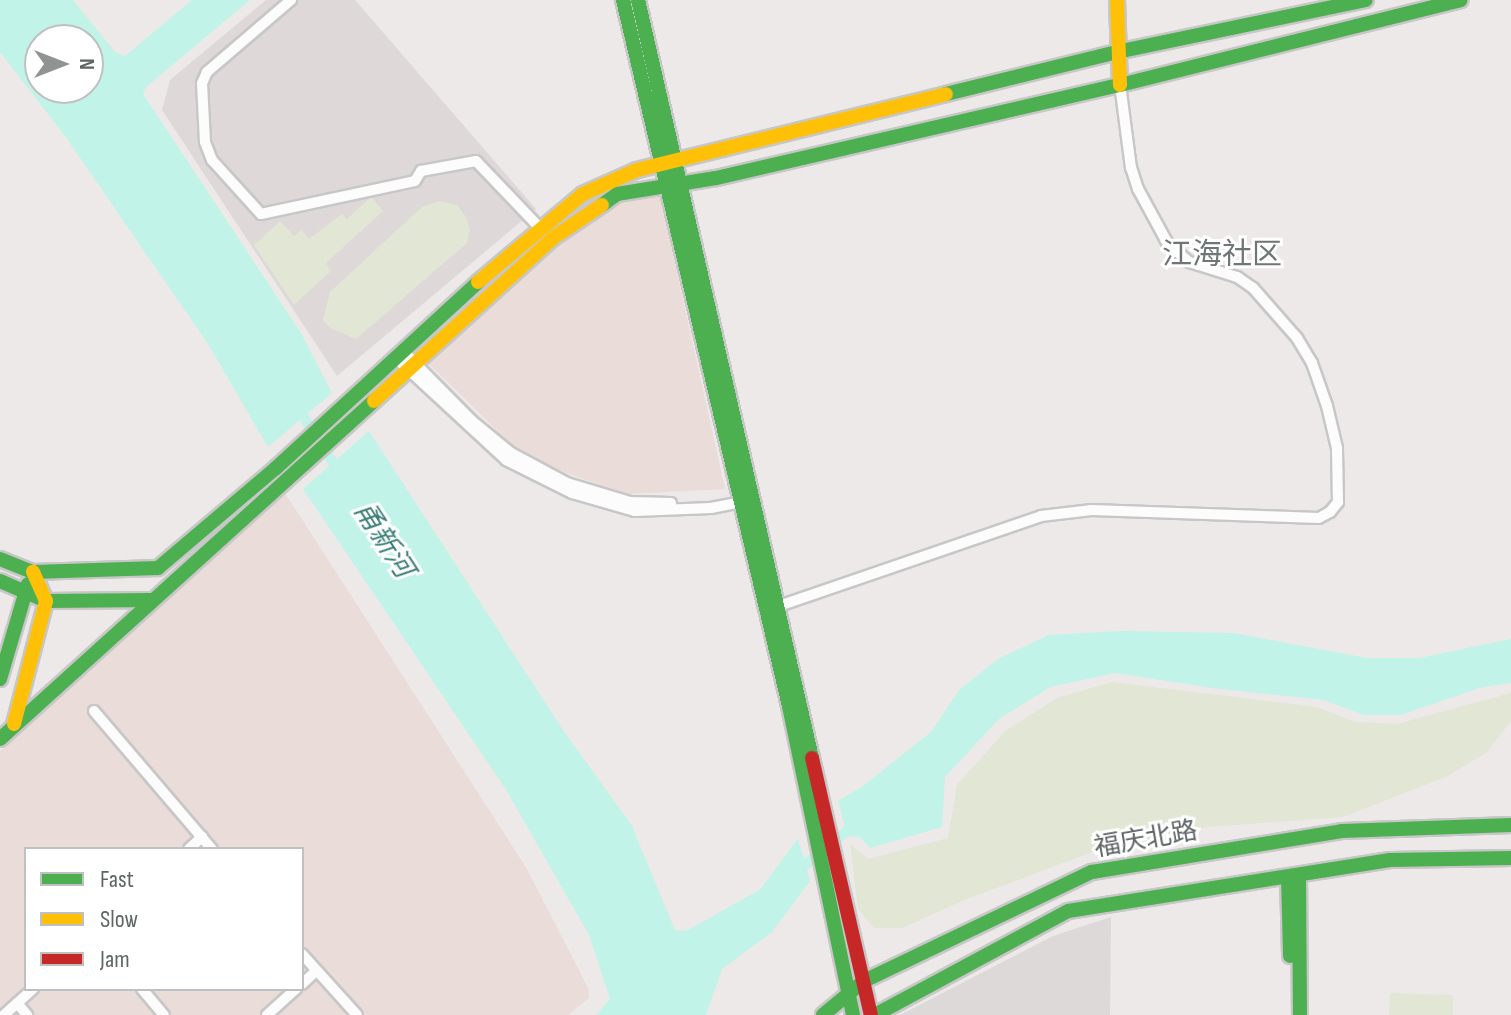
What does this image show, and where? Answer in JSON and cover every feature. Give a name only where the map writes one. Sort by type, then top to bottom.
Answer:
[{"type":"main road","points":[[623,0],[669,164],[772,608],[873,1015],[1068,911],[1390,860],[1511,858]]},
{"type":"main road","points":[[638,0],[669,164]]},
{"type":"main road","points":[[1117,0],[1120,85]]},
{"type":"main road","points":[[0,559],[33,572],[158,568],[583,194],[637,170],[1117,52],[1366,0]]},
{"type":"main road","points":[[0,739],[553,238],[617,194],[674,185],[1120,85],[1461,0]]},
{"type":"main road","points":[[0,679],[33,572]]},
{"type":"main road","points":[[14,724],[46,601],[33,572]]},
{"type":"main road","points":[[0,581],[46,601],[152,600]]},
{"type":"main road","points":[[772,608],[821,873],[853,1015]]},
{"type":"main road","name":"福庆北路","points":[[823,1015],[864,981],[1092,872],[1342,831],[1511,825]]},
{"type":"main road","points":[[1292,1015],[1294,876]]},
{"type":"main road","points":[[1294,876],[1300,1015]]},
{"type":"street","points":[[291,0],[207,72],[202,83],[205,142],[212,160],[261,214],[415,181],[421,171],[476,161],[541,229]]},
{"type":"street","points":[[772,608],[1041,516],[1092,510],[1319,518],[1338,502],[1337,448],[1312,363],[1297,338],[1253,288],[1237,277],[1189,262],[1168,244],[1138,189],[1131,168],[1120,85]]},
{"type":"street","points":[[400,355],[511,453],[567,483],[630,502],[699,504],[746,498]]},
{"type":"street","points":[[94,711],[210,847]]},
{"type":"street","points":[[191,847],[202,837]]},
{"type":"street","points":[[304,956],[357,1015]]},
{"type":"street","points":[[304,982],[316,971]]},
{"type":"street","points":[[4,1015],[31,991]]},
{"type":"street","points":[[144,991],[164,1015]]},
{"type":"street","points":[[267,1015],[294,991]]},
{"type":"street","points":[[17,1003],[27,1015]]},
{"type":"shaded area","points":[[266,0],[355,0],[536,209],[337,376],[162,110],[170,80]]},
{"type":"shaded area","points":[[660,196],[725,489],[627,494],[552,468],[511,444],[429,364],[564,239],[620,203]]},
{"type":"shaded area","points":[[371,197],[383,211],[326,263],[331,271],[294,305],[254,245],[280,221],[294,236],[301,230],[309,239],[342,214],[347,219]]},
{"type":"shaded area","points":[[439,201],[457,205],[466,217],[470,229],[467,243],[356,339],[330,328],[323,320],[330,292],[422,207]]},
{"type":"shaded area","points":[[285,493],[527,869],[588,988],[589,998],[568,1015],[0,1015],[0,751]]},
{"type":"shaded area","points":[[1112,682],[1317,707],[1355,722],[1397,724],[1511,693],[1511,721],[1487,752],[1448,776],[1343,817],[1208,827],[1108,846],[962,901],[902,928],[874,928],[858,909],[850,844],[868,859],[948,838],[957,785],[1005,731],[1057,698]]},
{"type":"shaded area","points":[[1111,917],[1110,1015],[900,1015],[1053,936]]},
{"type":"shaded area","points":[[1390,993],[1453,995],[1453,1015],[1389,1015]]},
{"type":"water","points":[[0,0],[73,0],[92,24],[24,24],[24,83],[0,52]]},
{"type":"water","points":[[192,0],[250,0],[146,87],[143,94],[301,333],[332,393],[268,447],[208,344],[40,104],[104,104],[104,38],[115,52],[125,56]]},
{"type":"water","points":[[369,431],[563,730],[632,826],[675,930],[686,931],[761,889],[798,838],[810,881],[772,932],[722,969],[706,1015],[596,1015],[610,999],[589,935],[505,788],[303,489]]},
{"type":"water","points":[[1121,631],[1234,633],[1367,658],[1419,658],[1511,639],[1511,683],[1483,687],[1400,715],[1364,715],[1324,700],[1115,673],[1050,687],[999,719],[945,777],[942,827],[870,848],[860,837],[847,836],[838,801],[863,786],[931,732],[959,690],[998,659],[1049,635]]},
{"type":"waterway","name":"甬新河","points":[[298,408],[339,472]]},
{"type":"waterway","points":[[795,873],[854,825]]},
{"type":"traffic: fast","points":[[623,0],[789,706],[853,1015]]},
{"type":"traffic: fast","points":[[638,0],[812,758]]},
{"type":"traffic: fast","points":[[946,94],[1117,52],[1366,0]]},
{"type":"traffic: fast","points":[[602,205],[617,194],[716,178],[1120,85],[1461,0]]},
{"type":"traffic: fast","points":[[0,559],[33,572],[158,568],[276,468],[478,282]]},
{"type":"traffic: fast","points":[[0,739],[374,401]]},
{"type":"traffic: fast","points":[[0,581],[46,601],[152,600]]},
{"type":"traffic: fast","points":[[0,679],[28,584]]},
{"type":"traffic: fast","points":[[823,1015],[864,981],[1092,872],[1342,831],[1511,825]]},
{"type":"traffic: fast","points":[[875,1015],[1068,911],[1390,860],[1511,858]]},
{"type":"traffic: fast","points":[[1299,875],[1300,1015]]},
{"type":"traffic: fast","points":[[1288,877],[1290,956]]},
{"type":"traffic: slow","points":[[1117,0],[1120,85]]},
{"type":"traffic: slow","points":[[478,282],[583,194],[637,170],[946,94]]},
{"type":"traffic: slow","points":[[374,401],[553,238],[602,205]]},
{"type":"traffic: slow","points":[[14,724],[46,601],[33,572]]},
{"type":"traffic: jam","points":[[812,758],[871,1015]]},
{"type":"district","name":"江海社区","points":[[1222,255]]}]
